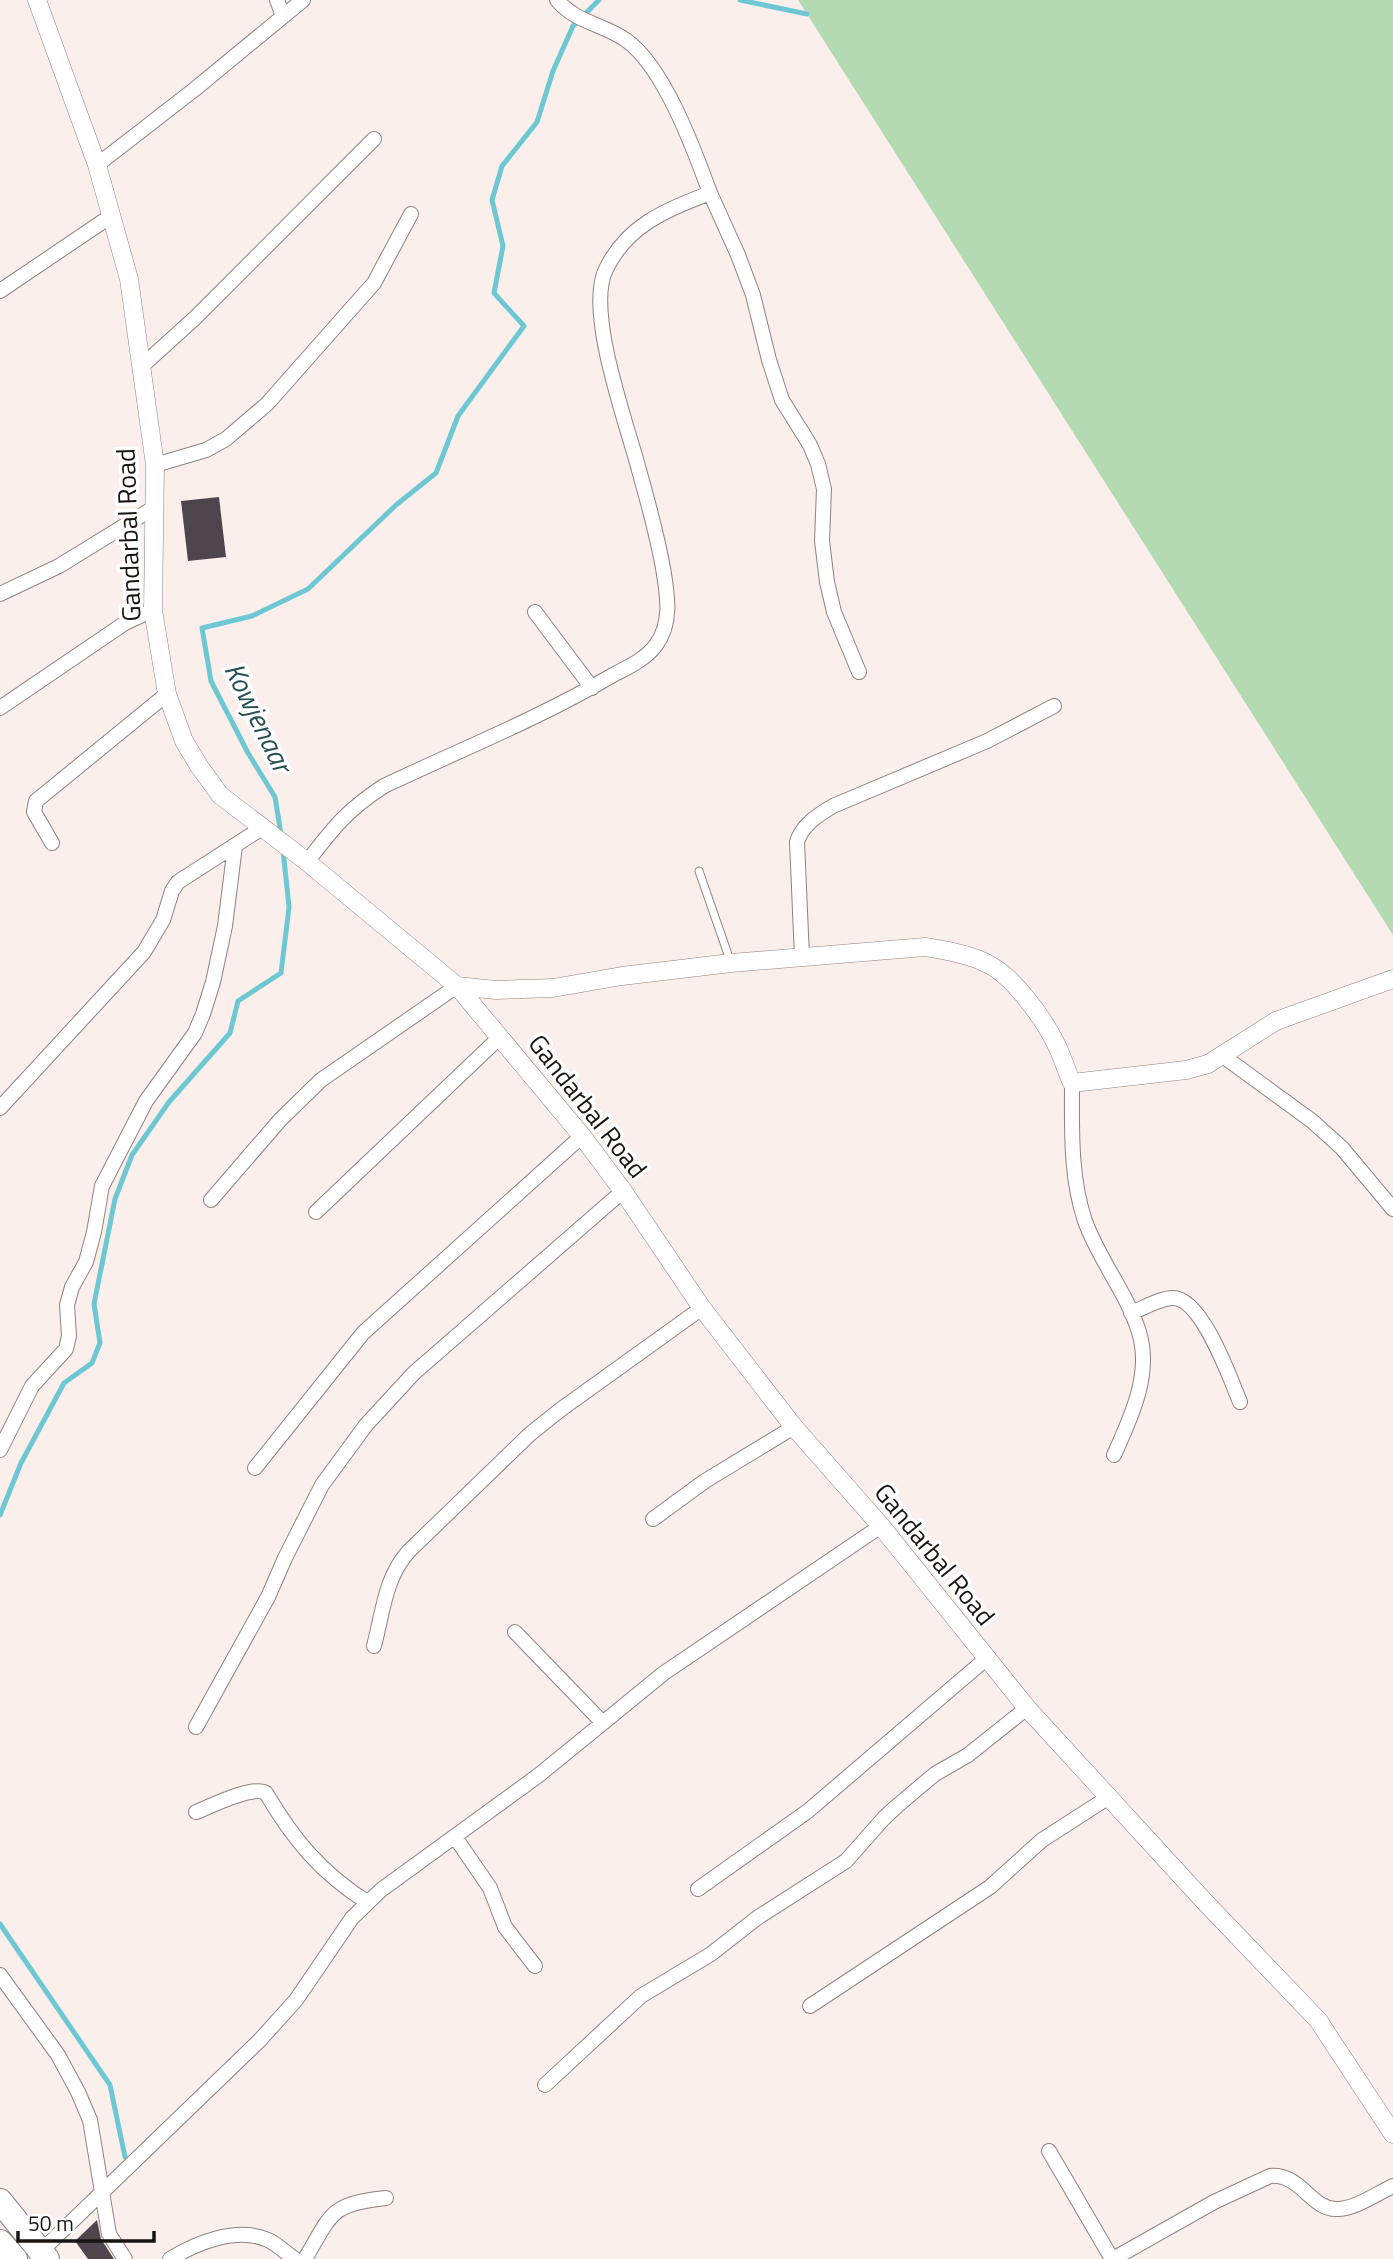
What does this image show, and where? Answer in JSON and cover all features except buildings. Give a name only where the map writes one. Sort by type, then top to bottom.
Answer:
[{"type":"highway","points":[[0,2201],[40,2257]]},
{"type":"highway","points":[[0,2242],[15,2259]]},
{"type":"street","name":"Gandarbal Road","points":[[37,0],[97,165],[129,279],[155,464],[153,610],[167,694],[184,741],[199,766],[220,795],[307,861],[457,986],[582,1136],[624,1191],[702,1308],[794,1427],[881,1526],[1027,1708],[1203,1900],[1318,2020],[1393,2134]]},
{"type":"street","points":[[277,0],[283,16]]},
{"type":"street","points":[[97,165],[303,0]]},
{"type":"street","points":[[557,0],[569,12],[624,39],[639,51],[672,105],[695,152],[738,255],[782,400],[810,445],[818,464],[824,489],[822,541],[827,582],[834,612],[859,672]]},
{"type":"street","points":[[142,366],[196,317],[374,139]]},
{"type":"street","points":[[307,861],[339,820],[357,803],[384,786],[592,688],[648,655],[658,643],[665,627],[668,603],[659,548],[609,363],[599,286],[606,268],[634,232],[659,214],[710,193]]},
{"type":"street","points":[[155,464],[206,450],[226,439],[267,404],[374,283],[411,214]]},
{"type":"street","points":[[0,291],[111,215]]},
{"type":"street","points":[[0,594],[59,566],[155,507]]},
{"type":"street","points":[[0,708],[125,623],[153,610]]},
{"type":"street","points":[[535,612],[592,688]]},
{"type":"street","points":[[52,843],[34,812],[36,800],[167,694]]},
{"type":"street","points":[[802,957],[797,842],[805,827],[833,806],[987,741],[1054,706]]},
{"type":"street","points":[[0,1108],[144,952],[163,920],[172,891],[178,882],[262,829]]},
{"type":"street","points":[[0,1450],[32,1387],[66,1349],[69,1336],[67,1305],[72,1287],[86,1262],[102,1186],[146,1101],[195,1033],[203,1014],[225,926],[234,846]]},
{"type":"street","points":[[211,1199],[280,1119],[321,1080],[457,986],[496,990],[553,988],[622,976],[731,963],[925,947],[949,950],[989,964],[1007,977],[1043,1022],[1055,1042],[1072,1083],[1072,1166],[1077,1189],[1086,1221],[1101,1257],[1140,1334],[1143,1361],[1135,1408],[1114,1455]]},
{"type":"street","points":[[1072,1083],[1186,1070],[1208,1064],[1276,1021],[1393,979]]},
{"type":"street","points":[[316,1212],[500,1037]]},
{"type":"street","points":[[1223,1056],[1312,1121],[1342,1148],[1393,1209]]},
{"type":"street","points":[[255,1468],[363,1333],[582,1136]]},
{"type":"street","points":[[196,1727],[268,1597],[322,1485],[366,1425],[414,1373],[624,1191]]},
{"type":"street","points":[[1131,1313],[1173,1298],[1189,1304],[1220,1355],[1240,1402]]},
{"type":"street","points":[[374,1646],[389,1581],[397,1564],[409,1551],[530,1434],[560,1409],[702,1308]]},
{"type":"street","points":[[653,1519],[705,1481],[794,1427]]},
{"type":"street","points":[[40,2257],[102,2192],[282,2016],[352,1918],[367,1902],[603,1723],[664,1673],[881,1526]]},
{"type":"street","points":[[515,1632],[603,1723]]},
{"type":"street","points":[[698,1889],[808,1811],[987,1658]]},
{"type":"street","points":[[545,2084],[641,1996],[711,1954],[757,1918],[846,1861],[904,1800],[935,1774],[968,1755],[1027,1708]]},
{"type":"street","points":[[196,1812],[250,1791],[260,1790],[265,1793],[305,1851],[344,1887],[367,1902]]},
{"type":"street","points":[[810,2007],[990,1887],[1042,1840],[1109,1797]]},
{"type":"street","points":[[455,1837],[490,1888],[505,1927],[535,1966]]},
{"type":"street","points":[[0,1975],[58,2055],[79,2092],[90,2120],[109,2234],[125,2259]]},
{"type":"street","points":[[1049,2151],[1113,2259],[1214,2202],[1270,2176],[1290,2178],[1324,2206],[1340,2210],[1393,2186]]},
{"type":"street","points":[[305,2259],[328,2220],[340,2208],[354,2201],[386,2198]]},
{"type":"street","points":[[170,2259],[208,2240],[254,2236],[268,2240],[295,2259]]},
{"type":"lane","points":[[699,871],[731,963]]},
{"type":"green space","points":[[798,0],[1393,0],[1393,935]]},
{"type":"waterway","name":"Kowjenaar","points":[[281,834],[275,797],[248,753],[211,681],[202,628],[252,616],[308,589],[396,505],[436,473],[458,416],[524,326],[494,293],[503,246],[492,200],[502,166],[537,122],[553,71],[573,26],[599,0]]},
{"type":"waterway","name":"Kowjenaar","points":[[740,0],[807,14]]},
{"type":"waterway","name":"Kowjenaar","points":[[0,1515],[21,1463],[64,1383],[92,1363],[100,1343],[94,1304],[115,1199],[132,1155],[169,1102],[230,1033],[238,1001],[281,973],[289,907],[283,850]]},
{"type":"waterway","points":[[0,1924],[110,2085],[125,2157]]}]
